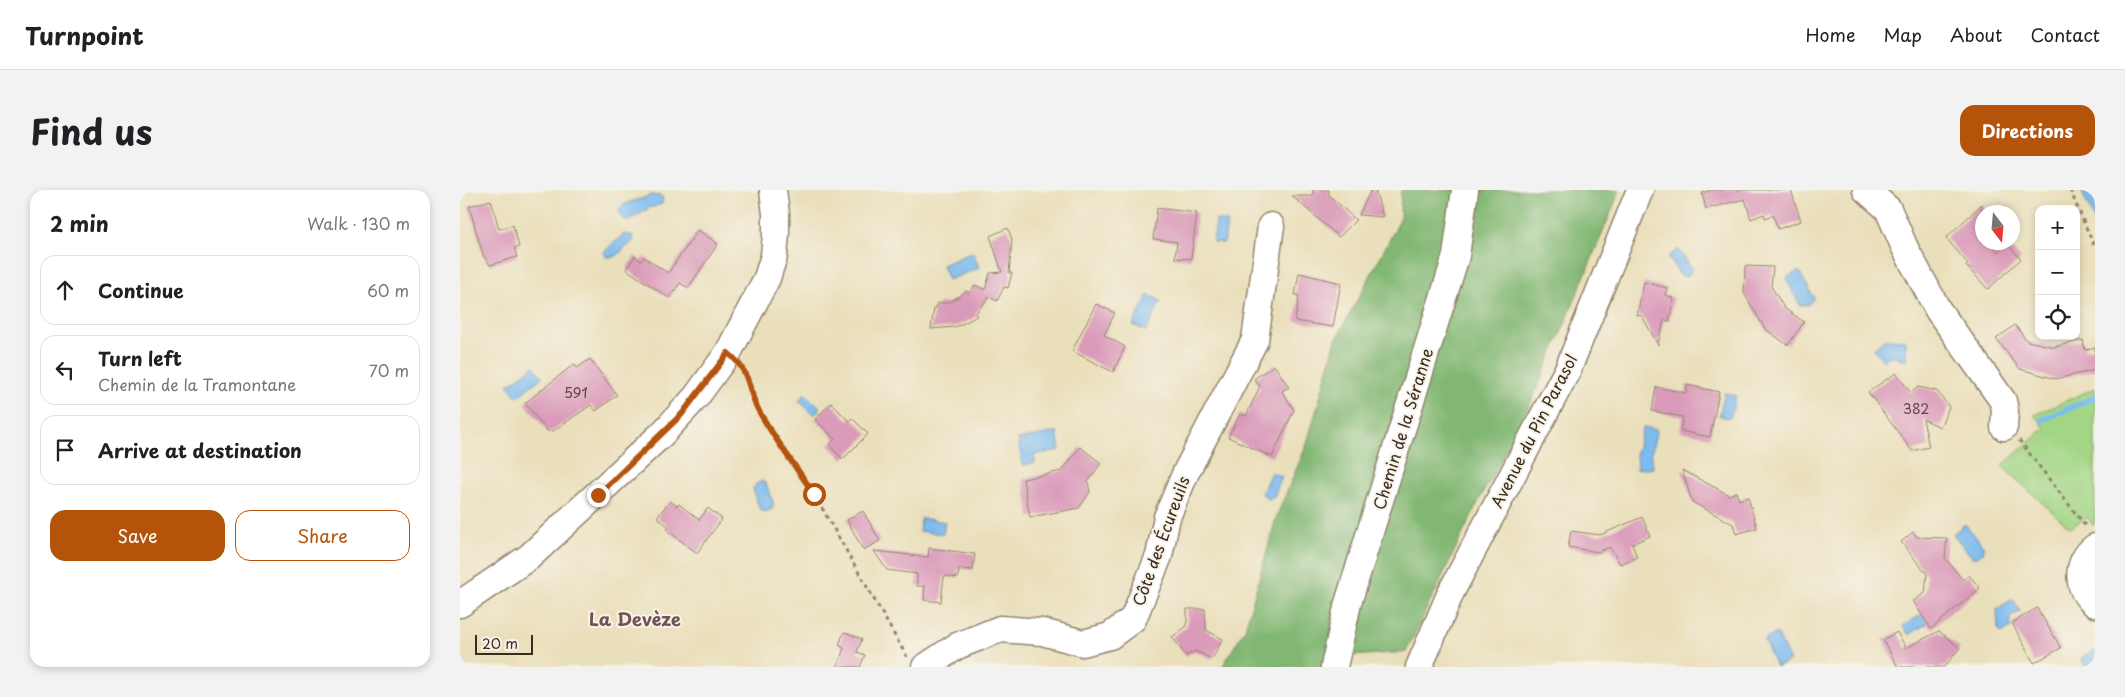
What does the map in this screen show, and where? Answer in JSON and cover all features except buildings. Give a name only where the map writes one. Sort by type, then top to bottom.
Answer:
[{"type":"street","points":[[460,604],[529,557],[649,447],[682,414],[728,353],[767,278],[774,256],[776,214],[773,190]]},
{"type":"street","name":"Chemin de la Séranne","points":[[1334,667],[1348,603],[1456,256],[1465,190]]},
{"type":"street","name":"Avenue du Pin Parasol","points":[[1418,667],[1451,592],[1568,369],[1640,190]]},
{"type":"street","points":[[1866,190],[1888,210],[1905,248],[1938,310],[2003,401],[2005,410],[2004,427]]},
{"type":"street","name":"Côte des Écureuils","points":[[916,663],[1000,629],[1042,632],[1084,643],[1110,636],[1133,619],[1159,556],[1167,517],[1186,472],[1255,340],[1271,226]]},
{"type":"street","points":[[2092,539],[2080,574],[2085,594],[2095,604]]},
{"type":"path","points":[[2070,190],[2095,248]]},
{"type":"path","points":[[728,353],[738,361],[748,377],[759,412],[814,494],[916,663]]},
{"type":"path","points":[[2004,427],[2021,442],[2092,539]]},
{"type":"green space","points":[[1401,190],[1620,190],[1527,411],[1477,504],[1406,652],[1324,658],[1321,667],[1222,667],[1245,629],[1277,515],[1307,444],[1336,340],[1400,220]]},
{"type":"green space","points":[[2095,388],[2095,524],[2093,525],[2087,517],[2070,528],[2002,466],[2045,428],[2034,415]]},
{"type":"water","points":[[2081,190],[2095,190],[2095,222]]},
{"type":"water","points":[[651,195],[661,196],[663,198],[662,204],[649,208],[629,221],[621,217],[619,209],[622,206]]},
{"type":"water","points":[[1216,220],[1227,222],[1224,243],[1213,242]]},
{"type":"water","points":[[624,234],[632,235],[634,240],[615,257],[606,257],[604,252]]},
{"type":"water","points":[[1678,249],[1692,269],[1688,276],[1681,276],[1668,257]]},
{"type":"water","points":[[973,252],[979,268],[948,280],[942,265]]},
{"type":"water","points":[[1799,271],[1814,298],[1809,305],[1800,305],[1786,278]]},
{"type":"water","points":[[1148,295],[1161,301],[1146,331],[1133,325]]},
{"type":"water","points":[[1886,339],[1906,340],[1906,360],[1899,360],[1899,356],[1890,356],[1883,361],[1874,348]]},
{"type":"water","points":[[534,366],[542,377],[517,397],[508,385]]},
{"type":"water","points":[[1725,393],[1736,396],[1730,418],[1719,416]]},
{"type":"water","points":[[805,394],[821,408],[814,415],[799,401]]},
{"type":"water","points":[[1643,427],[1657,430],[1651,453],[1653,468],[1637,469],[1636,454]]},
{"type":"water","points":[[1057,432],[1060,450],[1034,455],[1035,463],[1022,465],[1018,439]]},
{"type":"water","points":[[1271,472],[1282,477],[1273,498],[1267,499],[1262,493]]},
{"type":"water","points":[[762,481],[766,484],[774,505],[772,509],[765,512],[760,510],[753,489],[756,484]]},
{"type":"water","points":[[921,518],[945,522],[943,534],[919,531]]},
{"type":"water","points":[[1965,524],[1984,547],[1983,553],[1977,557],[1972,557],[1953,534]]},
{"type":"water","points":[[2013,599],[2020,611],[2011,617],[2009,623],[2011,627],[2001,633],[1998,629],[1997,609]]},
{"type":"water","points":[[1922,614],[1928,623],[1909,635],[1903,626]]},
{"type":"water","points":[[1777,633],[1790,661],[1776,667],[1764,640]]},
{"type":"water","points":[[2095,650],[2095,667],[2086,667],[2081,658]]},
{"type":"waterway","points":[[2042,420],[2095,397]]},
{"type":"district","name":"La Devèze","points":[[635,620]]},
{"type":"route","points":[[598,495],[682,414],[728,353],[738,361],[748,377],[759,412],[814,494]]}]
